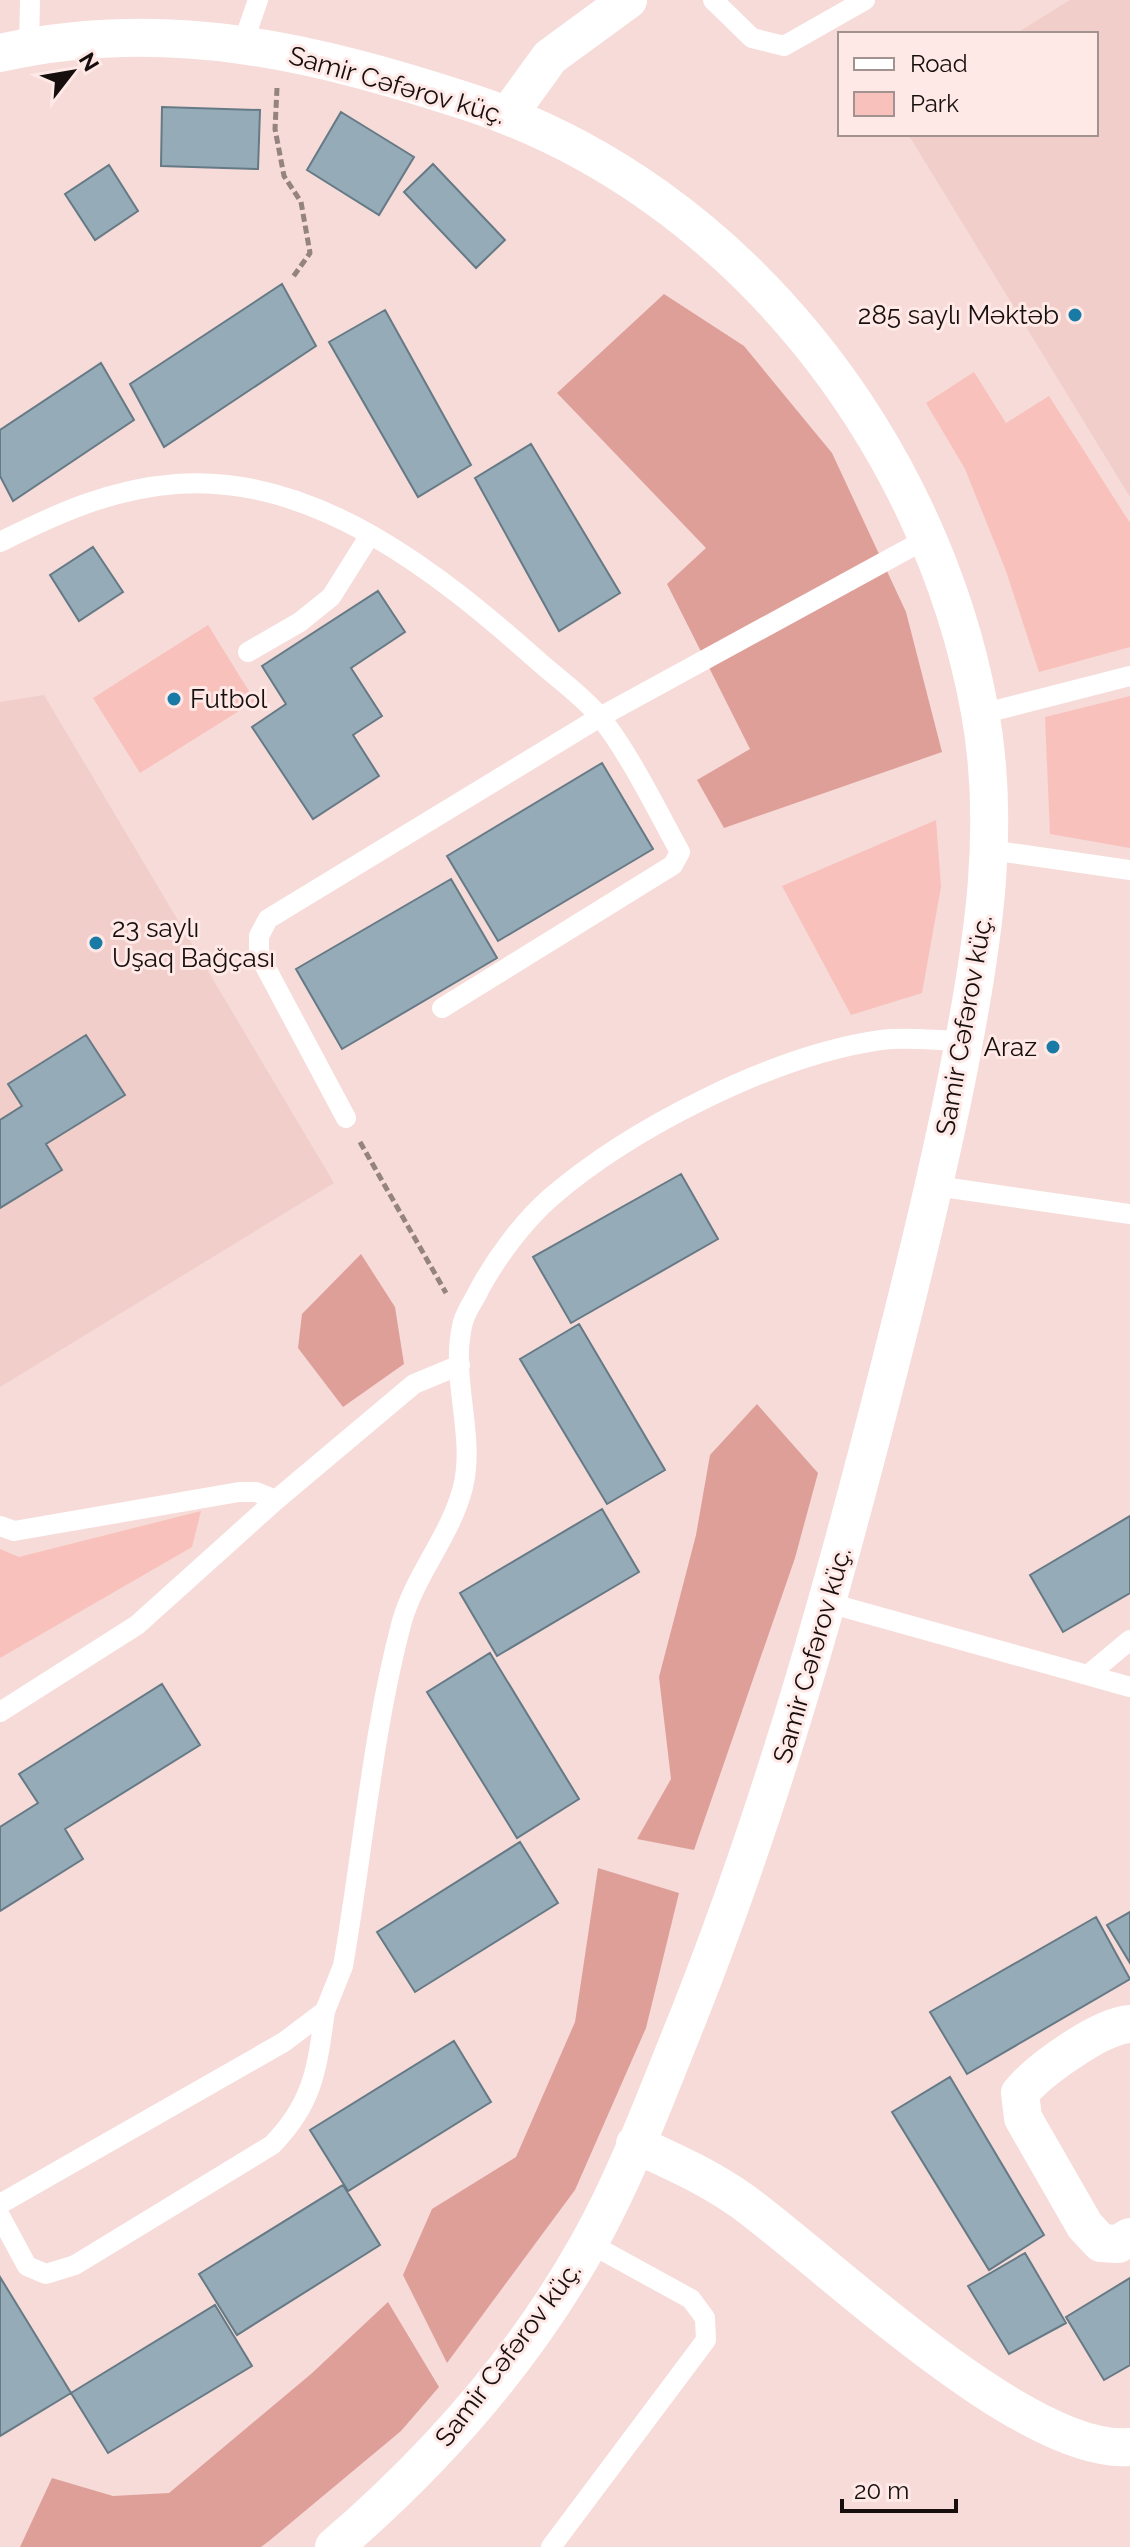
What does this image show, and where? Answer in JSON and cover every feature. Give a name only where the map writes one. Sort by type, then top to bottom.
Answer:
[{"type":"street","points":[[508,115],[550,57],[628,0]]},
{"type":"street","name":"Samir Cəfərov küç.","points":[[14,50],[100,36],[154,36],[198,38],[280,52],[414,84],[508,115],[609,164],[679,213],[749,275],[815,348],[866,419],[926,539],[948,594],[981,714],[989,784],[990,850],[978,964],[936,1186],[829,1603],[770,1798],[716,1947],[635,2144],[589,2243],[479,2401],[423,2465],[334,2547]]},
{"type":"street","points":[[1130,2024],[1102,2033],[1032,2078],[1020,2093],[1023,2118],[1085,2226],[1101,2243],[1118,2244],[1130,2237]]},
{"type":"street","points":[[635,2144],[706,2177],[743,2202],[917,2340],[1033,2421],[1079,2442],[1114,2448],[1130,2447]]},
{"type":"lane","points":[[14,50],[30,0]]},
{"type":"lane","points":[[242,46],[258,0]]},
{"type":"lane","points":[[713,0],[752,38],[784,46],[865,0]]},
{"type":"lane","points":[[0,542],[65,509],[120,491],[178,484],[221,485],[271,494],[319,509],[370,535],[464,598],[600,717],[680,852],[673,865],[442,1008]]},
{"type":"lane","points":[[248,652],[300,622],[331,597],[370,535]]},
{"type":"lane","points":[[346,1118],[259,955],[259,936],[268,919],[600,717],[926,539]]},
{"type":"lane","points":[[981,714],[1130,676]]},
{"type":"lane","points":[[990,850],[1130,870]]},
{"type":"lane","points":[[0,2216],[27,2266],[46,2274],[75,2265],[272,2145],[294,2121],[315,2079],[325,2011],[343,1966],[391,1667],[404,1616],[421,1572],[447,1527],[465,1477],[468,1463],[460,1365],[463,1321],[493,1265],[547,1200],[600,1158],[744,1081],[842,1048],[884,1039],[964,1041]]},
{"type":"lane","points":[[936,1186],[1130,1214]]},
{"type":"lane","points":[[0,1712],[137,1625],[276,1500],[414,1384],[460,1365]]},
{"type":"lane","points":[[0,1526],[14,1531],[239,1492],[256,1492],[276,1500]]},
{"type":"lane","points":[[829,1603],[1130,1687]]},
{"type":"lane","points":[[1088,1675],[1130,1640]]},
{"type":"lane","points":[[0,2204],[284,2042],[325,2011]]},
{"type":"lane","points":[[551,2547],[706,2340],[705,2318],[691,2299],[589,2243]]},
{"type":"path","points":[[280,52],[275,129],[284,176],[301,202],[310,253],[293,277]]},
{"type":"path","points":[[346,1118],[463,1321]]},
{"type":"shaded area","name":"285 saylı Məktəb","points":[[1070,0],[1130,0],[1130,497],[909,136],[1098,136],[1098,32],[1018,32]]},
{"type":"shaded area","points":[[664,294],[744,346],[832,453],[906,612],[942,752],[724,828],[697,780],[750,749],[667,584],[706,548],[557,393]]},
{"type":"shaded area","name":"23 saylı Uşaq Bağçası","points":[[44,695],[334,1183],[0,1387],[0,702]]},
{"type":"shaded area","points":[[361,1254],[395,1307],[404,1364],[343,1407],[298,1348],[302,1314]]},
{"type":"shaded area","points":[[757,1404],[818,1473],[795,1558],[694,1850],[637,1839],[671,1779],[659,1677],[696,1535],[710,1455]]},
{"type":"shaded area","points":[[598,1868],[679,1893],[646,2028],[575,2190],[447,2363],[403,2275],[432,2209],[516,2157],[575,2022]]},
{"type":"shaded area","points":[[388,2302],[439,2387],[401,2431],[261,2547],[20,2547],[52,2478],[113,2496],[169,2493],[311,2374]]},
{"type":"green space","points":[[974,372],[1006,423],[1049,396],[1130,523],[1130,647],[1039,672],[1006,571],[965,469],[926,403]]},
{"type":"green space","name":"Futbol","points":[[208,625],[255,701],[140,773],[93,698]]},
{"type":"green space","points":[[1130,696],[1130,848],[1050,834],[1045,717]]},
{"type":"green space","points":[[936,820],[941,887],[922,993],[851,1015],[782,886]]},
{"type":"green space","points":[[201,1511],[192,1547],[0,1658],[0,1549],[19,1557]]},
{"type":"building","points":[[162,107],[260,110],[258,169],[161,166]]},
{"type":"building","points":[[341,112],[414,157],[379,215],[307,170]]},
{"type":"building","points":[[433,164],[505,240],[476,268],[404,192]]},
{"type":"building","points":[[109,165],[138,211],[95,240],[65,194]]},
{"type":"building","points":[[282,284],[316,346],[164,447],[130,384]]},
{"type":"building","points":[[385,310],[471,465],[418,497],[329,342]]},
{"type":"building","points":[[101,363],[134,420],[13,501],[0,476],[0,430]]},
{"type":"building","points":[[531,444],[620,593],[559,631],[475,478]]},
{"type":"building","points":[[93,547],[123,592],[79,621],[50,575]]},
{"type":"building","points":[[378,591],[405,632],[351,668],[382,716],[353,735],[379,776],[313,819],[252,727],[286,704],[262,666]]},
{"type":"building","points":[[602,763],[653,849],[498,941],[447,856]]},
{"type":"building","points":[[451,879],[497,958],[342,1049],[296,969]]},
{"type":"building","points":[[86,1035],[125,1095],[46,1144],[62,1170],[0,1208],[0,1120],[22,1106],[8,1084]]},
{"type":"building","points":[[681,1174],[718,1239],[571,1323],[533,1257]]},
{"type":"building","points":[[579,1324],[665,1470],[607,1504],[520,1359]]},
{"type":"building","points":[[602,1509],[639,1572],[497,1656],[460,1593]]},
{"type":"building","points":[[1130,1516],[1130,1593],[1063,1632],[1030,1575]]},
{"type":"building","points":[[490,1653],[579,1799],[517,1838],[427,1692]]},
{"type":"building","points":[[162,1684],[200,1745],[65,1829],[83,1859],[0,1911],[0,1827],[38,1803],[19,1774]]},
{"type":"building","points":[[520,1842],[558,1903],[415,1992],[377,1932]]},
{"type":"building","points":[[1130,1912],[1130,1963],[1107,1925]]},
{"type":"building","points":[[1096,1917],[1130,1979],[967,2074],[930,2012]]},
{"type":"building","points":[[454,2041],[491,2102],[348,2191],[310,2130]]},
{"type":"building","points":[[950,2077],[1044,2235],[989,2270],[892,2112]]},
{"type":"building","points":[[343,2185],[380,2245],[237,2335],[199,2274]]},
{"type":"building","points":[[1025,2253],[1066,2323],[1009,2354],[968,2286]]},
{"type":"building","points":[[0,2277],[71,2393],[0,2436]]},
{"type":"building","points":[[1130,2278],[1130,2365],[1104,2380],[1066,2317]]},
{"type":"building","points":[[215,2305],[252,2366],[108,2453],[71,2393]]},
{"type":"place","name":"285 saylı Məktəb","points":[[1075,315]]},
{"type":"place","name":"Futbol","points":[[174,699]]},
{"type":"place","name":"23 saylı Uşaq Bağçası","points":[[96,943]]},
{"type":"place","name":"Araz","points":[[1053,1047]]}]
